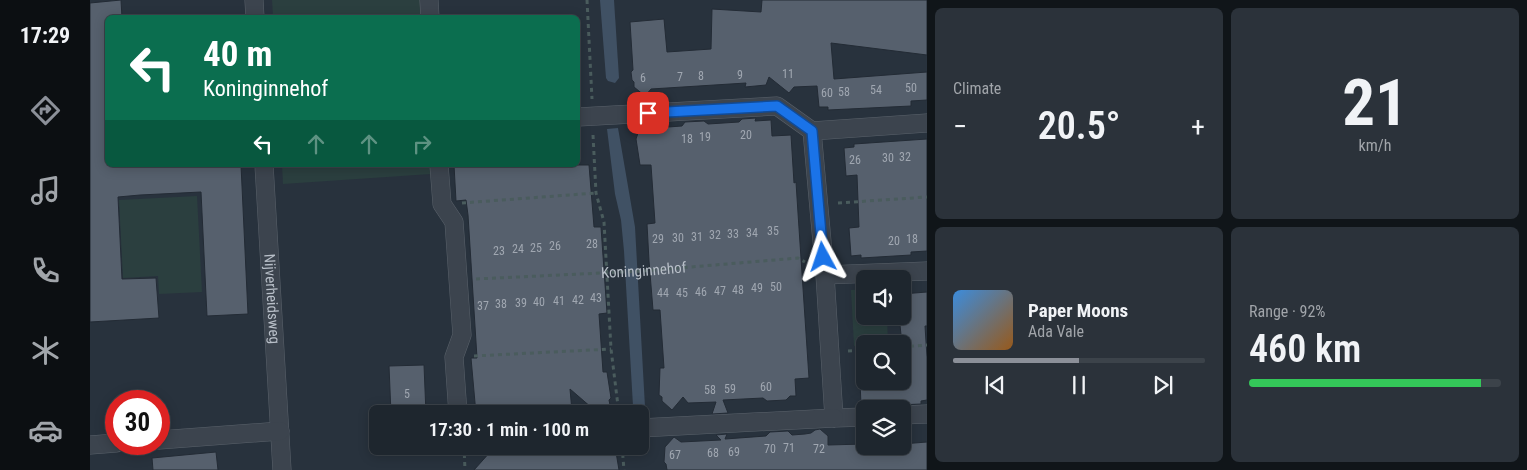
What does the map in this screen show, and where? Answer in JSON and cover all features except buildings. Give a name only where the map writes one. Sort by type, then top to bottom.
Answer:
[{"type":"street","points":[[254,0],[255,15]]},
{"type":"street","points":[[429,0],[430,15]]},
{"type":"street","points":[[585,117],[777,106],[812,131],[927,124]]},
{"type":"street","points":[[812,131],[825,275],[834,418]]},
{"type":"street","name":"Nijverheidsweg","points":[[264,167],[282,470]]},
{"type":"street","points":[[439,167],[442,204],[454,222],[462,335],[454,357],[457,405]]},
{"type":"street","points":[[825,275],[927,271]]},
{"type":"street","points":[[911,415],[927,414]]},
{"type":"street","points":[[649,428],[856,417]]},
{"type":"street","points":[[170,439],[280,431]]},
{"type":"street","points":[[90,446],[105,444]]},
{"type":"path","points":[[587,0],[585,117],[596,194],[604,222],[611,349],[618,405]]},
{"type":"path","points":[[442,204],[596,194]]},
{"type":"path","points":[[819,204],[927,198]]},
{"type":"path","name":"Koninginnehof","points":[[458,280],[643,271],[798,258],[825,275]]},
{"type":"path","points":[[911,346],[927,345]]},
{"type":"path","points":[[454,357],[611,349]]},
{"type":"path","points":[[464,455],[465,470]]},
{"type":"path","points":[[623,455],[624,470]]},
{"type":"green space","points":[[272,0],[420,0],[421,15],[273,15]]},
{"type":"green space","points":[[282,167],[430,167],[431,174],[283,184]]},
{"type":"green space","points":[[197,196],[202,292],[159,294],[158,276],[123,278],[119,200]]},
{"type":"green space","points":[[851,290],[856,290],[856,325],[887,325],[888,335],[856,335],[856,346],[854,346]]},
{"type":"water","points":[[600,0],[614,0],[619,78],[615,83],[608,81],[606,78]]},
{"type":"water","points":[[618,128],[635,227],[645,405],[633,405],[624,251],[607,129]]},
{"type":"route","points":[[648,113],[777,106],[812,131],[823,257]]}]
